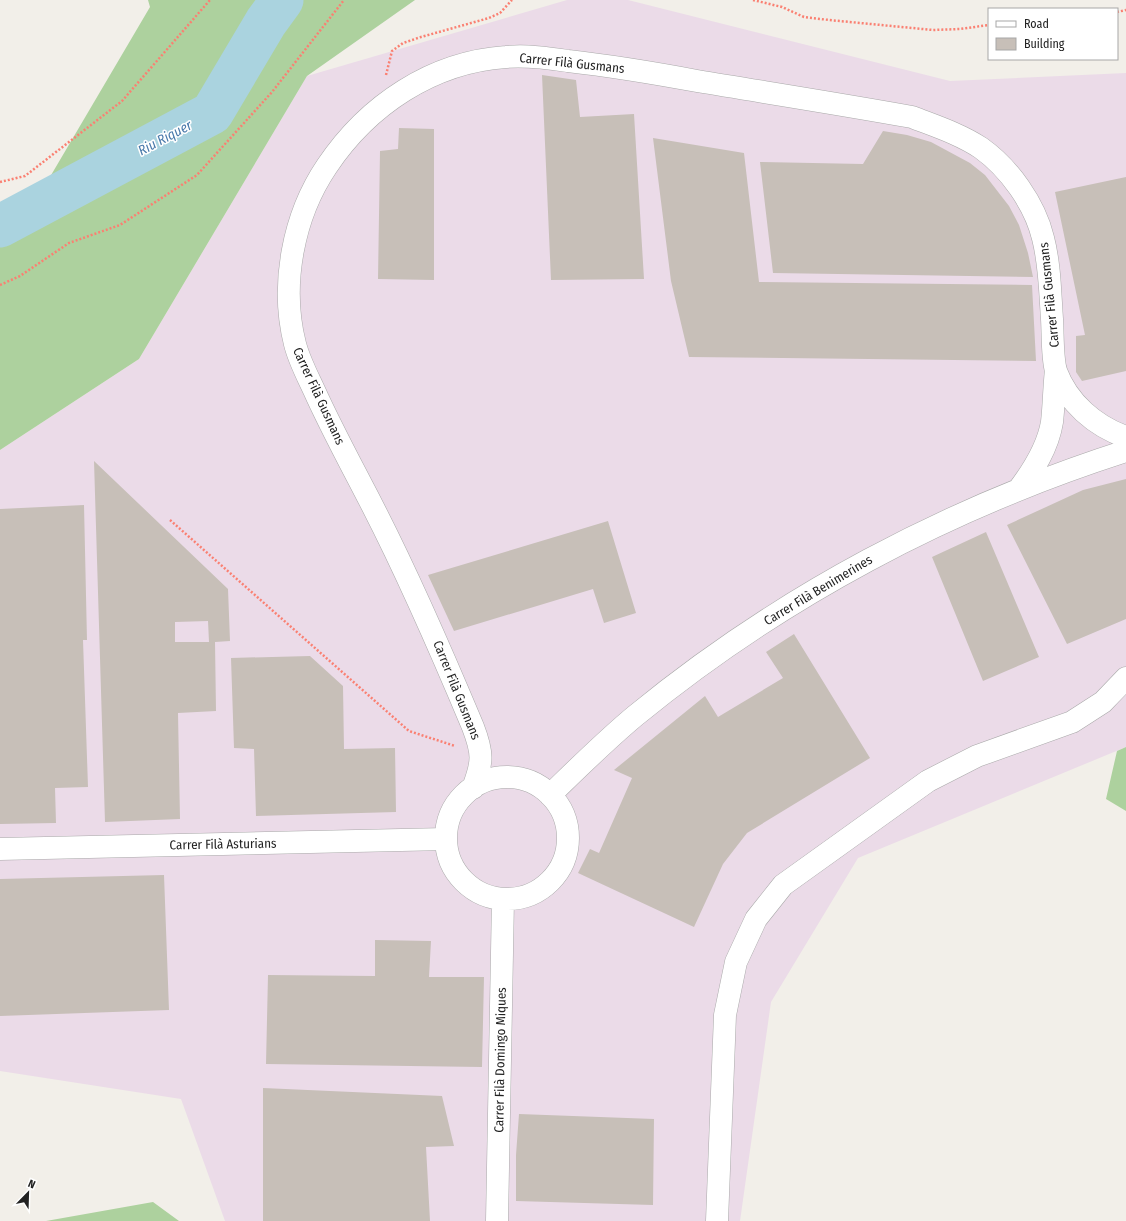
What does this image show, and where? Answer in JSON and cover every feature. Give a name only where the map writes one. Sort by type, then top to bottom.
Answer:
[{"type":"street","name":"Carrer Filà Gusmans","points":[[473,788],[481,764],[479,742],[427,618],[322,407],[300,357],[295,343],[290,306],[291,261],[306,206],[317,180],[348,138],[366,119],[392,98],[422,79],[455,67],[478,61],[506,57],[531,57],[606,65],[912,117],[938,126],[960,136],[981,148],[997,162],[1009,175],[1034,214],[1043,237],[1048,262],[1056,370],[1068,393],[1086,414],[1106,429],[1126,437]]},
{"type":"street","points":[[1019,489],[1030,474],[1048,438],[1052,422],[1056,370]]},
{"type":"street","name":"Carrer Filà Benimerines","points":[[550,795],[596,750],[635,716],[699,667],[773,616],[872,557],[961,514],[1019,489],[1126,451]]},
{"type":"street","points":[[717,1221],[725,1015],[736,962],[756,919],[783,885],[928,780],[977,756],[1072,722],[1104,702],[1126,678]]},
{"type":"street","points":[[513,778],[533,783],[550,795],[561,810],[567,827],[568,846],[563,863],[553,879],[539,890],[522,897],[504,899],[486,895],[470,886],[457,873],[449,857],[446,839],[448,824],[453,810],[461,797],[473,788],[492,779],[513,778]]},
{"type":"street","name":"Carrer Filà Asturians","points":[[0,848],[446,839]]},
{"type":"street","name":"Carrer Filà Domingo Miques","points":[[497,1221],[504,899]]},
{"type":"path","points":[[0,182],[25,176],[122,101],[210,0]]},
{"type":"path","points":[[0,285],[20,276],[69,242],[120,225],[197,175],[272,92],[344,0]]},
{"type":"path","points":[[392,98],[386,74],[392,51],[403,43],[489,18],[500,13],[512,0]]},
{"type":"path","points":[[753,0],[782,7],[804,17],[829,20],[933,30],[960,29],[988,25]]},
{"type":"path","points":[[170,520],[409,731],[480,754]]},
{"type":"shaded area","points":[[567,0],[628,0],[950,81],[1126,73],[1126,747],[858,858],[771,1002],[740,1221],[225,1221],[181,1099],[0,1071],[0,450],[139,359],[307,76]]},
{"type":"green space","points":[[148,0],[415,0],[307,76],[139,359],[0,450],[0,208],[47,182],[150,7]]},
{"type":"green space","points":[[1126,747],[1126,811],[1106,799],[1117,751]]},
{"type":"green space","points":[[153,1202],[179,1221],[46,1221]]},
{"type":"building","points":[[542,75],[576,80],[580,117],[634,114],[644,279],[551,280]]},
{"type":"building","points":[[399,128],[434,129],[434,280],[378,279],[380,151],[398,149]]},
{"type":"building","points":[[883,131],[907,135],[931,142],[970,163],[985,175],[1009,206],[1019,225],[1028,253],[1033,277],[773,273],[760,162],[863,164]]},
{"type":"building","points":[[653,138],[744,153],[759,282],[1032,285],[1036,361],[689,357],[671,281]]},
{"type":"building","points":[[1126,177],[1126,371],[1082,381],[1076,372],[1076,336],[1085,335],[1055,192]]},
{"type":"building","points":[[94,461],[228,589],[230,641],[215,642],[216,711],[178,713],[180,819],[105,822]],"holes":[[[208,621],[209,642],[175,642],[175,622]]]},
{"type":"building","points":[[1126,479],[1126,619],[1067,644],[1007,525],[1083,490]]},
{"type":"building","points":[[84,505],[87,640],[83,640],[88,787],[55,788],[56,823],[0,824],[0,509]]},
{"type":"building","points":[[608,521],[636,613],[604,623],[593,589],[454,631],[428,575]]},
{"type":"building","points":[[986,532],[1039,657],[983,681],[932,557]]},
{"type":"building","points":[[794,634],[870,758],[747,833],[723,864],[694,927],[578,873],[590,849],[599,853],[632,778],[614,770],[705,696],[718,717],[783,678],[766,652]]},
{"type":"building","points":[[310,656],[343,686],[344,749],[395,748],[396,812],[256,816],[254,749],[234,748],[231,658]]},
{"type":"building","points":[[164,875],[169,1010],[0,1016],[0,879]]},
{"type":"building","points":[[375,940],[431,941],[429,977],[484,977],[482,1067],[266,1064],[268,975],[375,976]]},
{"type":"building","points":[[263,1088],[442,1096],[454,1146],[426,1147],[430,1221],[263,1221]]},
{"type":"building","points":[[519,1114],[654,1119],[653,1205],[516,1201],[516,1155]]},
{"type":"waterway","name":"Riu Riquer","points":[[0,226],[212,113],[266,22],[282,0]]}]
